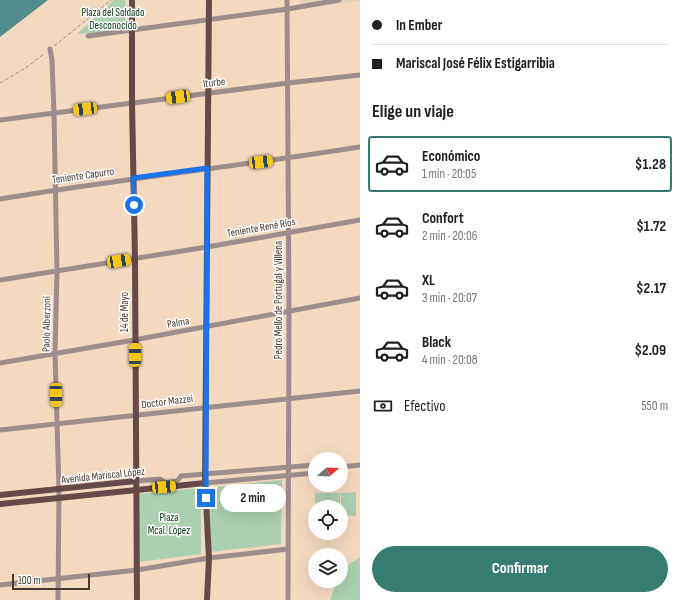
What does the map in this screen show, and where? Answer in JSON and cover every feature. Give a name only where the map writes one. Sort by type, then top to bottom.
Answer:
[{"type":"main road","name":"14 de Mayo","points":[[132,0],[137,600]]},
{"type":"main road","points":[[207,600],[209,558],[205,474],[209,0]]},
{"type":"main road","name":"Avenida Mariscal López","points":[[0,495],[136,481]]},
{"type":"main road","name":"Avenida Mariscal López","points":[[0,504],[205,483]]},
{"type":"street","name":"Pedro Mello de Portugal y Villena","points":[[288,0],[288,600]]},
{"type":"street","points":[[88,36],[288,9],[339,0]]},
{"type":"street","name":"Paolo Alberzoni","points":[[50,49],[52,60],[54,113],[57,272],[55,354],[59,489],[58,600]]},
{"type":"street","name":"Iturbe","points":[[0,120],[360,75]]},
{"type":"street","name":"Teniente Capurro","points":[[0,199],[55,189],[360,147]]},
{"type":"street","name":"Teniente René Ríos","points":[[0,280],[207,247],[360,220]]},
{"type":"street","name":"Palma","points":[[0,363],[360,298]]},
{"type":"street","name":"Doctor Mazzei","points":[[0,430],[360,391]]},
{"type":"street","points":[[205,474],[308,465]]},
{"type":"street","points":[[348,466],[360,465]]},
{"type":"street","points":[[205,483],[308,473]]},
{"type":"street","name":"Avenida Mariscal López","points":[[136,481],[160,479],[166,483],[177,481],[181,476],[205,474]]},
{"type":"street","points":[[0,585],[137,570],[209,558],[288,549]]},
{"type":"path","points":[[0,83],[27,67],[112,0]]},
{"type":"shaded area","points":[[301,0],[360,0],[360,1],[301,9]]},
{"type":"green space","name":"Plaza del Soldado Desconocido","points":[[114,0],[125,0],[126,30],[77,34]]},
{"type":"green space","points":[[282,480],[281,544],[209,552],[208,488]]},
{"type":"green space","name":"Plaza Mcal. López","points":[[201,488],[201,554],[139,562],[137,494]]},
{"type":"green space","points":[[356,492],[356,516],[348,516],[348,500],[341,500],[341,493]]},
{"type":"green space","points":[[315,493],[340,493],[340,500],[315,500]]},
{"type":"green space","points":[[360,557],[360,600],[330,600],[334,588],[348,588],[349,564]]},
{"type":"water","points":[[0,0],[48,0],[0,37]]},
{"type":"route","points":[[134,205],[133,178],[207,168],[206,498]]}]
